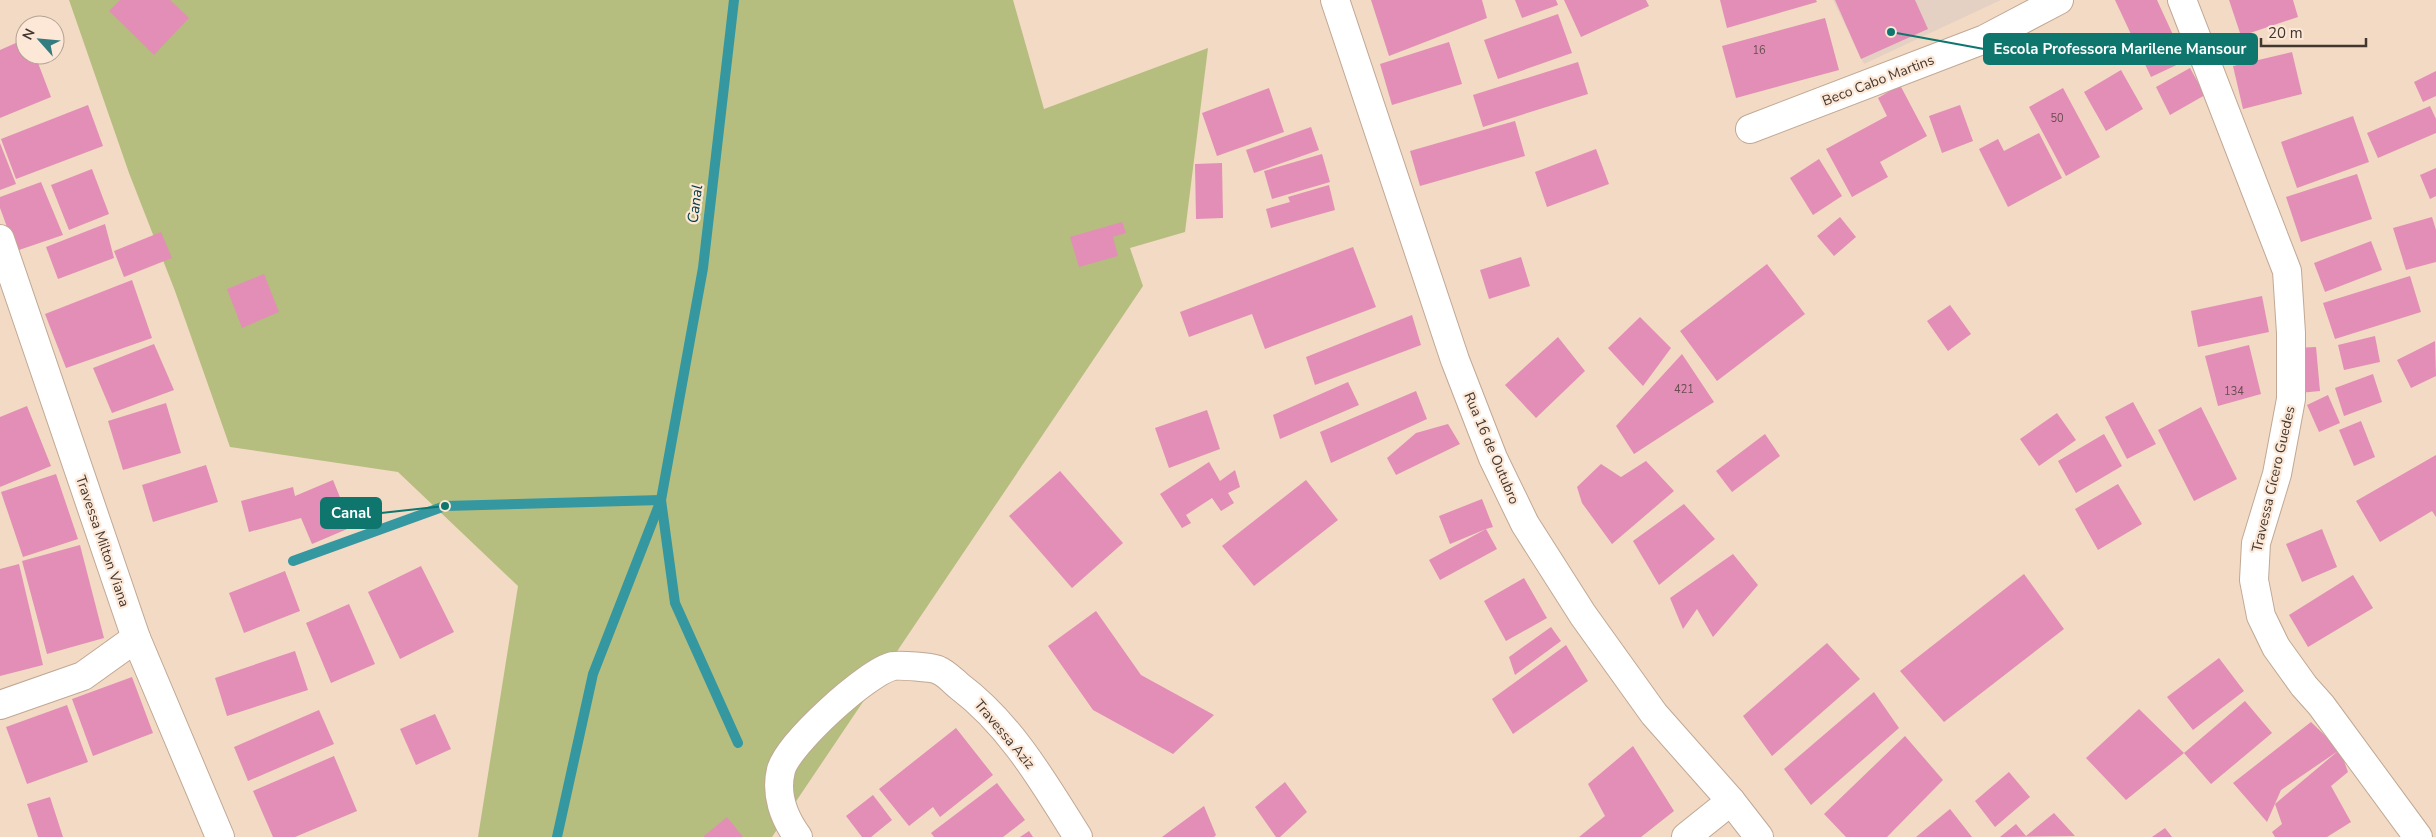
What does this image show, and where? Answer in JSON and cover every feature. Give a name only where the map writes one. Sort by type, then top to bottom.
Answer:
[{"type":"street","name":"Rua 16 de Outubro","points":[[1335,0],[1455,360],[1494,458],[1525,524],[1583,615],[1654,714],[1759,837]]},
{"type":"street","name":"Beco Cabo Martins","points":[[1750,129],[1985,39],[2059,0]]},
{"type":"street","name":"Travessa Cícero Guedes","points":[[2182,0],[2287,271],[2291,333],[2291,399],[2277,474],[2256,543],[2254,580],[2261,616],[2276,647],[2418,837]]},
{"type":"street","name":"Travessa Milton Viana","points":[[0,239],[136,638],[220,837]]},
{"type":"street","points":[[0,705],[83,676],[136,638]]},
{"type":"street","name":"Travessa Aziz","points":[[798,837],[788,823],[779,794],[781,769],[801,738],[863,681],[894,666],[937,669],[980,702],[1039,774],[1078,837]]},
{"type":"street","points":[[1686,837],[1730,801]]},
{"type":"shaded area","points":[[1833,0],[2001,0],[1864,64]]},
{"type":"green space","points":[[69,0],[1013,0],[1044,109],[1208,48],[1185,232],[1130,248],[1143,286],[772,837],[478,837],[518,586],[398,472],[230,447],[175,291],[129,173]]},
{"type":"building","points":[[120,0],[170,0],[189,18],[154,55],[109,11]]},
{"type":"building","points":[[1371,0],[1482,0],[1487,18],[1389,56]]},
{"type":"building","points":[[1515,0],[1556,0],[1558,5],[1522,18]]},
{"type":"building","points":[[1564,0],[1646,0],[1649,6],[1581,37]]},
{"type":"building","points":[[1720,0],[1816,0],[1817,2],[1727,28]]},
{"type":"building","points":[[1835,0],[1915,0],[1928,29],[1861,59]]},
{"type":"building","points":[[2115,0],[2157,0],[2185,61],[2151,77]]},
{"type":"building","points":[[2229,0],[2293,0],[2298,17],[2241,36]]},
{"type":"building","points":[[1558,14],[1572,53],[1498,79],[1484,40]]},
{"type":"building","points":[[1825,18],[1839,70],[1736,98],[1722,46]]},
{"type":"building","points":[[1449,42],[1462,84],[1392,105],[1380,64]]},
{"type":"building","points":[[15,43],[15,65],[39,65],[51,97],[0,118],[0,50]]},
{"type":"building","points":[[2292,52],[2302,94],[2243,109],[2233,66]]},
{"type":"building","points":[[1578,62],[1588,94],[1483,127],[1473,95]]},
{"type":"building","points":[[2190,68],[2205,95],[2170,115],[2156,87]]},
{"type":"building","points":[[2121,70],[2143,109],[2106,131],[2084,92]]},
{"type":"building","points":[[2436,71],[2436,96],[2423,102],[2414,82]]},
{"type":"building","points":[[1900,85],[1927,136],[1880,162],[1888,177],[1852,197],[1826,149],[1887,116],[1878,98]]},
{"type":"building","points":[[1269,88],[1284,132],[1217,156],[1202,113]]},
{"type":"building","points":[[2063,88],[2100,157],[2066,176],[2029,107]]},
{"type":"building","points":[[88,105],[103,146],[16,179],[1,139]]},
{"type":"building","points":[[1960,105],[1973,141],[1942,153],[1929,116]]},
{"type":"building","points":[[2430,106],[2436,119],[2436,133],[2378,158],[2367,133]]},
{"type":"building","points":[[2353,116],[2369,162],[2297,188],[2281,142]]},
{"type":"building","points":[[1515,121],[1525,156],[1420,186],[1410,151]]},
{"type":"building","points":[[1311,127],[1319,150],[1254,173],[1246,150]]},
{"type":"building","points":[[2039,133],[2062,178],[2008,207],[1979,149],[1998,139],[2004,151]]},
{"type":"building","points":[[0,143],[16,184],[0,190]]},
{"type":"building","points":[[1596,149],[1609,184],[1547,207],[1535,172]]},
{"type":"building","points":[[1322,154],[1330,182],[1272,199],[1264,171]]},
{"type":"building","points":[[1819,159],[1842,196],[1813,215],[1790,178]]},
{"type":"building","points":[[1222,163],[1223,218],[1196,219],[1195,164]]},
{"type":"building","points":[[2436,168],[2436,196],[2430,199],[2420,175]]},
{"type":"building","points":[[92,169],[109,214],[69,230],[51,185]]},
{"type":"building","points":[[2357,174],[2372,219],[2301,242],[2286,197]]},
{"type":"building","points":[[41,182],[63,235],[16,251],[0,208],[0,197]]},
{"type":"building","points":[[1329,185],[1335,210],[1271,228],[1266,209],[1290,202],[1288,197]]},
{"type":"building","points":[[1840,217],[1856,237],[1834,256],[1817,236]]},
{"type":"building","points":[[2432,217],[2436,230],[2436,262],[2406,270],[2393,228]]},
{"type":"building","points":[[1122,222],[1126,233],[1113,237],[1118,256],[1079,267],[1070,237]]},
{"type":"building","points":[[105,224],[114,258],[58,279],[46,247]]},
{"type":"building","points":[[161,232],[172,258],[124,277],[114,251]]},
{"type":"building","points":[[2371,241],[2382,270],[2325,292],[2314,263]]},
{"type":"building","points":[[1353,247],[1376,307],[1265,349],[1252,314],[1189,337],[1180,312]]},
{"type":"building","points":[[1521,257],[1530,286],[1489,299],[1480,270]]},
{"type":"building","points":[[1767,264],[1805,314],[1717,381],[1680,331]]},
{"type":"building","points":[[264,274],[279,312],[242,328],[227,289]]},
{"type":"building","points":[[2410,276],[2421,312],[2335,339],[2323,303]]},
{"type":"building","points":[[132,280],[152,338],[66,368],[45,314]]},
{"type":"building","points":[[2262,296],[2269,332],[2198,347],[2191,311]]},
{"type":"building","points":[[1950,305],[1971,334],[1948,351],[1927,321]]},
{"type":"building","points":[[1412,315],[1421,345],[1315,385],[1306,357]]},
{"type":"building","points":[[1640,317],[1671,348],[1643,386],[1608,348]]},
{"type":"building","points":[[2375,336],[2380,362],[2344,370],[2338,345]]},
{"type":"building","points":[[1558,337],[1585,371],[1536,418],[1505,385]]},
{"type":"building","points":[[2435,341],[2436,376],[2411,388],[2397,360]]},
{"type":"building","points":[[154,344],[174,390],[112,413],[93,368]]},
{"type":"building","points":[[2249,345],[2261,394],[2218,406],[2205,356]]},
{"type":"building","points":[[2316,347],[2320,391],[2299,393],[2294,348]]},
{"type":"building","points":[[1682,354],[1714,402],[1634,454],[1616,426]]},
{"type":"building","points":[[2373,374],[2382,402],[2344,416],[2335,388]]},
{"type":"building","points":[[1348,382],[1359,405],[1280,439],[1273,415]]},
{"type":"building","points":[[1416,391],[1427,419],[1331,463],[1320,432]]},
{"type":"building","points":[[2328,395],[2340,423],[2319,432],[2307,405]]},
{"type":"building","points":[[2133,402],[2156,444],[2127,459],[2105,417]]},
{"type":"building","points":[[166,403],[181,453],[123,470],[108,421]]},
{"type":"building","points":[[27,406],[51,466],[0,487],[0,417]]},
{"type":"building","points":[[2201,407],[2237,479],[2194,501],[2158,430]]},
{"type":"building","points":[[1207,410],[1220,449],[1169,468],[1155,428]]},
{"type":"building","points":[[2057,413],[2076,440],[2039,466],[2020,439]]},
{"type":"building","points":[[2361,421],[2375,457],[2354,466],[2339,430]]},
{"type":"building","points":[[1448,424],[1460,444],[1396,475],[1387,458],[1416,433]]},
{"type":"building","points":[[1765,434],[1780,456],[1732,492],[1716,471]]},
{"type":"building","points":[[2104,434],[2122,466],[2076,493],[2058,461]]},
{"type":"building","points":[[2436,455],[2436,517],[2432,511],[2380,542],[2356,501]]},
{"type":"building","points":[[1646,461],[1674,491],[1612,544],[1582,503],[1577,487],[1601,464],[1621,477]]},
{"type":"building","points":[[1209,462],[1220,481],[1235,470],[1240,487],[1228,493],[1234,503],[1221,511],[1212,498],[1186,515],[1191,523],[1182,528],[1160,494]]},
{"type":"building","points":[[206,465],[218,502],[153,522],[142,485]]},
{"type":"building","points":[[1060,471],[1123,543],[1072,588],[1009,516]]},
{"type":"building","points":[[56,474],[78,539],[23,557],[1,492]]},
{"type":"building","points":[[333,480],[352,527],[312,544],[301,518],[249,532],[241,501],[293,487],[295,496]]},
{"type":"building","points":[[1306,480],[1338,520],[1254,586],[1222,546]]},
{"type":"building","points":[[2118,484],[2142,524],[2098,550],[2075,509]]},
{"type":"building","points":[[1482,499],[1493,527],[1450,544],[1439,516]]},
{"type":"building","points":[[1684,504],[1715,539],[1659,585],[1633,541]]},
{"type":"building","points":[[1486,529],[1497,549],[1440,580],[1429,560]]},
{"type":"building","points":[[2322,529],[2337,567],[2302,582],[2286,544]]},
{"type":"building","points":[[80,545],[104,638],[47,654],[22,561]]},
{"type":"building","points":[[1733,554],[1758,585],[1713,637],[1697,609],[1683,629],[1670,598]]},
{"type":"building","points":[[19,564],[43,665],[0,676],[0,569]]},
{"type":"building","points":[[421,566],[454,632],[400,659],[368,592]]},
{"type":"building","points":[[285,571],[300,611],[244,633],[229,593]]},
{"type":"building","points":[[2024,574],[2064,629],[1944,722],[1900,671]]},
{"type":"building","points":[[2353,575],[2373,608],[2308,647],[2289,615]]},
{"type":"building","points":[[1524,578],[1547,618],[1506,641],[1484,601]]},
{"type":"building","points":[[349,604],[375,664],[331,683],[306,623]]},
{"type":"building","points":[[1096,611],[1141,675],[1214,715],[1173,754],[1093,710],[1048,646]]},
{"type":"building","points":[[1551,627],[1561,641],[1515,675],[1509,657]]},
{"type":"building","points":[[1827,643],[1860,679],[1772,756],[1743,716]]},
{"type":"building","points":[[1566,645],[1588,681],[1513,734],[1492,699]]},
{"type":"building","points":[[295,651],[308,690],[227,716],[215,678]]},
{"type":"building","points":[[2219,658],[2244,691],[2193,730],[2167,697]]},
{"type":"building","points":[[132,677],[153,733],[93,756],[72,699]]},
{"type":"building","points":[[1874,692],[1899,728],[1811,805],[1784,769]]},
{"type":"building","points":[[2245,701],[2272,733],[2211,784],[2184,753]]},
{"type":"building","points":[[67,705],[88,762],[27,784],[6,727]]},
{"type":"building","points":[[2139,709],[2184,753],[2126,800],[2086,758]]},
{"type":"building","points":[[319,710],[334,744],[248,781],[234,747]]},
{"type":"building","points":[[435,714],[451,749],[416,765],[400,729]]},
{"type":"building","points":[[2311,722],[2340,750],[2348,772],[2331,786],[2351,822],[2327,837],[2275,837],[2272,832],[2282,824],[2275,804],[2338,751],[2281,790],[2267,822],[2233,783]]},
{"type":"building","points":[[956,728],[993,775],[940,817],[933,807],[909,826],[879,789]]},
{"type":"building","points":[[1905,736],[1943,780],[1887,837],[1846,837],[1824,814]]},
{"type":"building","points":[[1633,746],[1674,811],[1641,837],[1579,837],[1605,816],[1588,784]]},
{"type":"building","points":[[334,756],[357,811],[295,837],[273,837],[253,791]]},
{"type":"building","points":[[2009,772],[2030,797],[1995,827],[1975,801]]},
{"type":"building","points":[[1285,782],[1307,812],[1280,837],[1276,837],[1255,807]]},
{"type":"building","points":[[997,783],[1025,820],[1003,837],[934,837],[931,833]]},
{"type":"building","points":[[873,795],[892,820],[871,837],[862,837],[846,816]]},
{"type":"building","points":[[50,797],[63,837],[38,837],[27,804]]},
{"type":"building","points":[[1204,806],[1216,835],[1214,837],[1162,837]]},
{"type":"building","points":[[1950,809],[1972,837],[1916,837]]},
{"type":"building","points":[[2054,813],[2075,836],[2000,837],[2016,824],[2026,836]]},
{"type":"building","points":[[727,817],[743,837],[703,837]]},
{"type":"building","points":[[2165,828],[2172,837],[2152,837]]},
{"type":"building","points":[[1029,831],[1033,837],[1020,837]]},
{"type":"waterway","name":"Canal","points":[[557,837],[593,674],[661,500],[703,268],[734,0]]},
{"type":"waterway","name":"Canal","points":[[293,561],[445,506],[661,500],[675,603],[738,743]]},
{"type":"place","name":"Escola Professora Marilene Mansour","points":[[1891,32]]},
{"type":"place","name":"Canal","points":[[445,506]]}]
